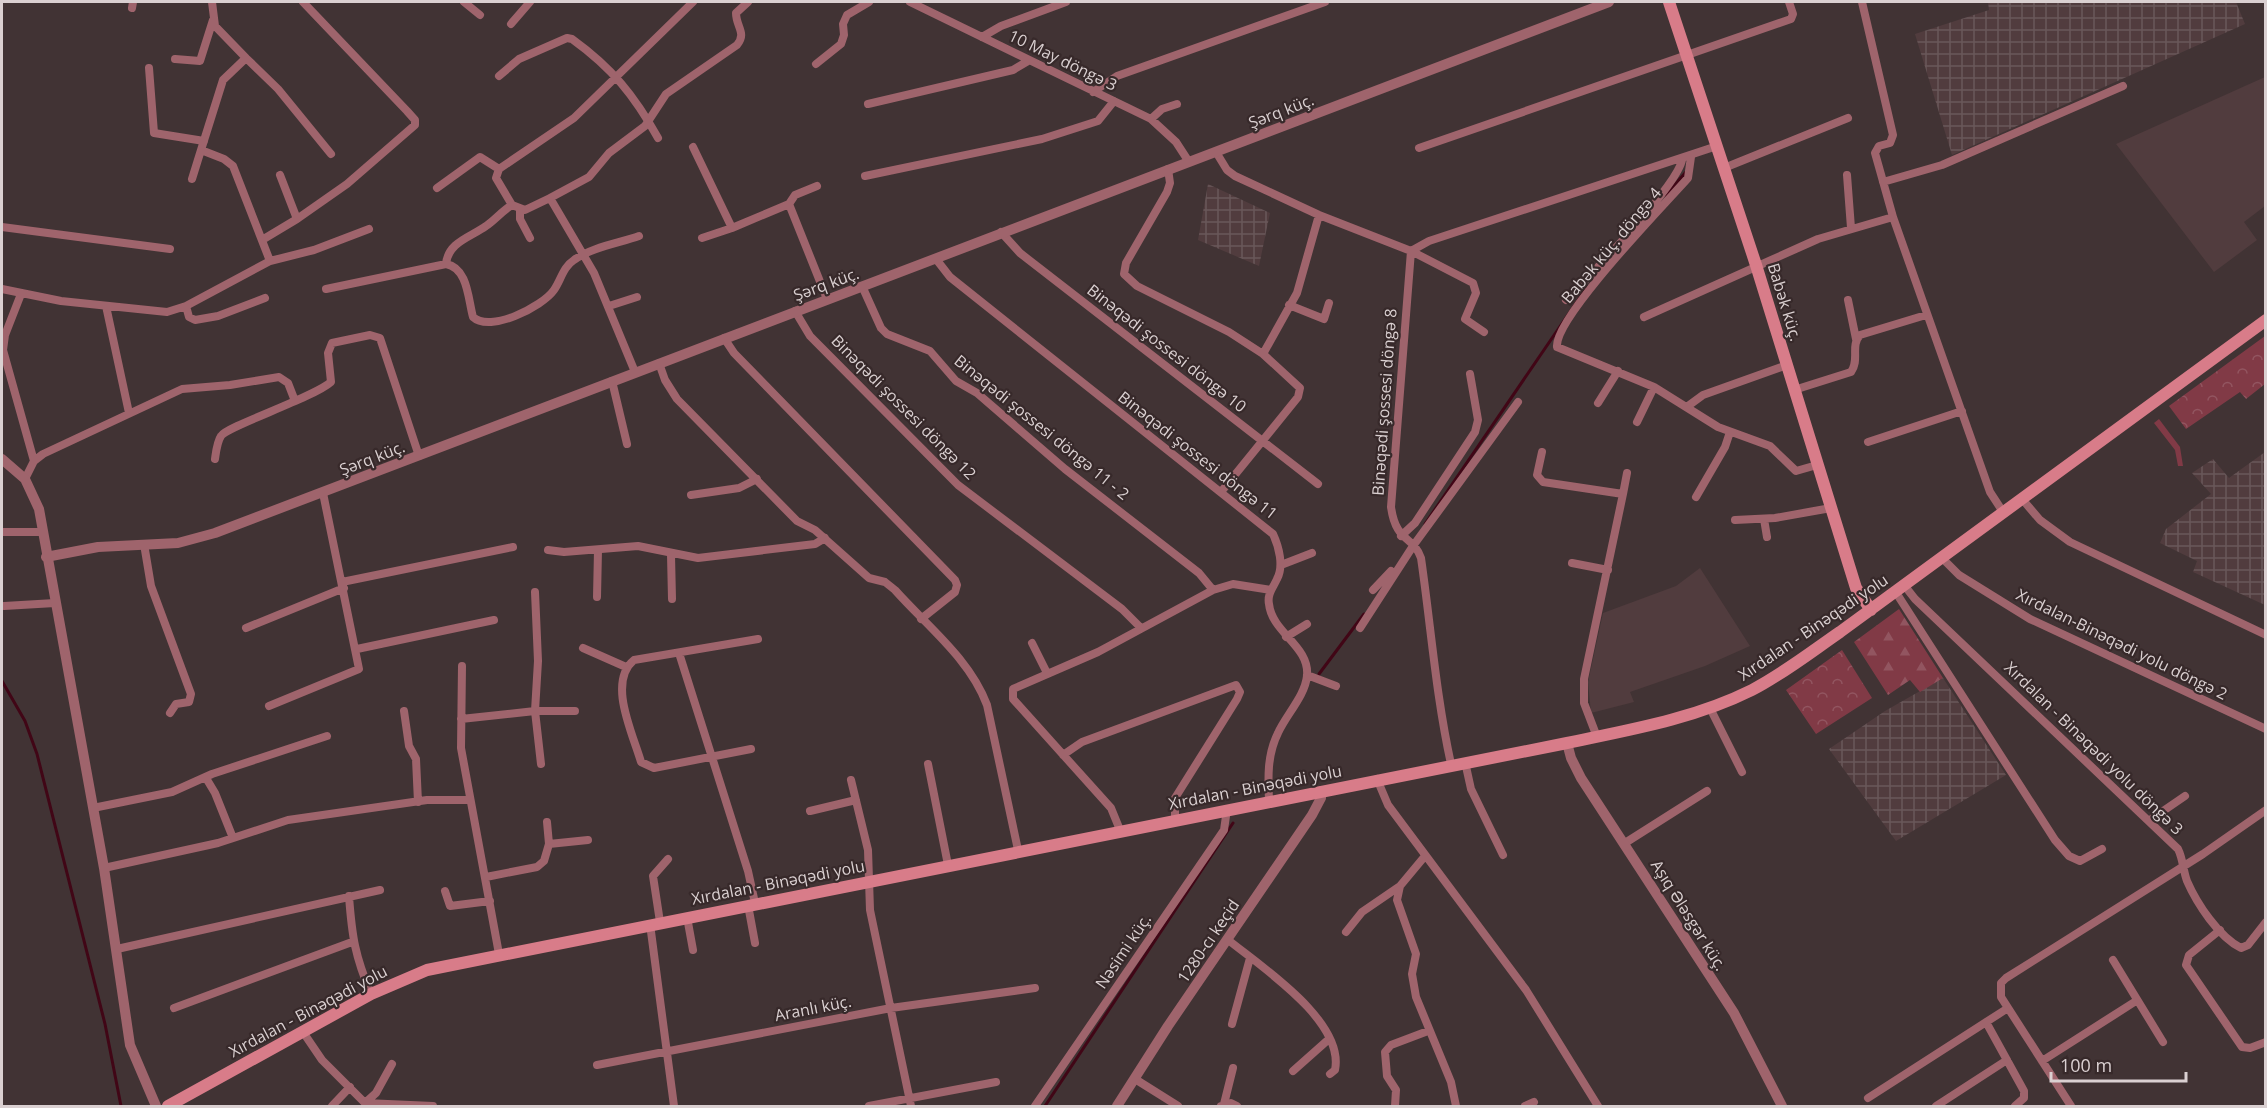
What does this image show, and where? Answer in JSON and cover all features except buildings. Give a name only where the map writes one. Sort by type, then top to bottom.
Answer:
[{"type":"main road","name":"Babək küç.","points":[[1668,2],[1756,265],[1856,588],[1871,610]]},
{"type":"main road","name":"Xırdalan - Binəqədi yolu","points":[[168,1107],[371,994],[428,970],[1018,850],[1567,743],[1710,708],[1771,679],[1871,610],[2265,320]]},
{"type":"street","points":[[175,58],[200,61],[213,20],[212,2]]},
{"type":"street","points":[[262,240],[347,184],[415,125],[415,120],[407,111],[303,2]]},
{"type":"street","points":[[464,2],[480,15]]},
{"type":"street","points":[[511,24],[530,2]]},
{"type":"street","points":[[520,210],[512,205],[496,178],[499,170],[574,118],[693,2]]},
{"type":"street","points":[[520,210],[550,198],[589,177],[609,153],[640,130],[666,94],[737,45],[742,39],[742,31],[736,20],[736,13],[748,2]]},
{"type":"street","points":[[816,64],[841,44],[844,35],[843,24],[847,15],[869,2]]},
{"type":"street","name":"10 May döngə 3","points":[[910,2],[1028,62],[1151,119],[1176,142],[1189,162]]},
{"type":"street","points":[[982,37],[1001,26],[1066,2]]},
{"type":"street","points":[[1093,92],[1117,76],[1325,2]]},
{"type":"street","name":"Şərq küç.","points":[[46,557],[99,547],[178,543],[202,537],[323,493],[634,372],[1609,2]]},
{"type":"street","points":[[1419,148],[1791,19],[1793,14],[1789,2]]},
{"type":"street","points":[[1862,2],[1893,135],[1890,142],[1879,146],[1875,153],[1883,182],[1926,315],[1990,492],[2003,512]]},
{"type":"street","points":[[213,20],[219,31],[278,89],[331,154]]},
{"type":"street","points":[[499,76],[519,59],[567,38],[596,56],[617,76],[658,138]]},
{"type":"street","points":[[192,178],[223,80],[246,58]]},
{"type":"street","points":[[868,104],[1013,70],[1028,62]]},
{"type":"street","points":[[149,68],[154,133],[204,141]]},
{"type":"street","points":[[1883,182],[1952,161],[2123,86]]},
{"type":"street","points":[[865,176],[1042,139],[1098,121],[1114,101]]},
{"type":"street","points":[[1151,119],[1162,109],[1177,104]]},
{"type":"street","points":[[1724,168],[1848,117]]},
{"type":"street","points":[[1411,251],[1429,241],[1687,158],[1717,146]]},
{"type":"street","points":[[693,147],[732,228]]},
{"type":"street","points":[[201,150],[230,162],[270,261]]},
{"type":"street","points":[[1216,152],[1227,170],[1236,176],[1320,215],[1411,251],[1473,283],[1476,293],[1465,319],[1484,332]]},
{"type":"street","points":[[437,188],[480,158],[499,170]]},
{"type":"street","points":[[1566,300],[1614,249],[1676,176],[1687,158]]},
{"type":"street","name":"Babək küç. döngə 4","points":[[1687,158],[1688,178],[1592,286],[1556,341],[1559,350],[1618,371],[1654,387],[1730,432],[1770,446],[1796,471],[1818,465]]},
{"type":"street","points":[[1168,169],[1170,183],[1167,192],[1126,263],[1124,274],[1137,286],[1229,332],[1263,354],[1300,388],[1298,398],[1221,492]]},
{"type":"street","points":[[280,175],[297,219]]},
{"type":"street","points":[[1847,175],[1851,228]]},
{"type":"street","points":[[702,238],[789,204],[795,195],[818,186]]},
{"type":"street","points":[[550,198],[609,306],[634,372]]},
{"type":"street","points":[[789,204],[826,299]]},
{"type":"street","points":[[446,264],[456,244],[487,226],[512,205]]},
{"type":"street","points":[[520,210],[520,219],[530,238]]},
{"type":"street","points":[[1263,354],[1303,277],[1320,215]]},
{"type":"street","points":[[1644,318],[1756,265],[1851,228],[1893,217]]},
{"type":"street","points":[[2,228],[170,249]]},
{"type":"street","points":[[2,289],[21,294],[106,306],[167,312],[186,306],[270,261],[314,250],[369,229]]},
{"type":"street","name":"Binəqədi şossesi döngə 10","points":[[1001,232],[1020,253],[1318,484]]},
{"type":"street","points":[[326,289],[446,264],[458,268],[473,317],[486,323],[519,315],[533,308],[555,289],[572,260],[639,236]]},
{"type":"street","name":"Binəqədi şossesi döngə 8","points":[[1401,537],[1393,521],[1392,477],[1411,251]]},
{"type":"street","name":"Binəqədi şossesi döngə 11","points":[[936,259],[950,278],[1273,534],[1281,565]]},
{"type":"street","name":"Binəqədi şossesi döngə 11 - 2","points":[[862,286],[881,328],[887,334],[930,351],[956,381],[977,393],[1065,469],[1199,573],[1213,590]]},
{"type":"street","points":[[21,294],[4,342],[4,366],[34,461]]},
{"type":"street","points":[[609,306],[637,297]]},
{"type":"street","points":[[186,306],[189,317],[195,320],[218,316],[265,298]]},
{"type":"street","points":[[1794,390],[1851,372],[1856,363],[1856,339],[1848,300]]},
{"type":"street","points":[[1289,305],[1324,319],[1329,303]]},
{"type":"street","points":[[106,306],[129,413]]},
{"type":"street","name":"Binəqədi şossesi döngə 12","points":[[795,311],[810,336],[958,485],[1122,609],[1141,628]]},
{"type":"street","points":[[1856,339],[1860,335],[1926,315]]},
{"type":"street","points":[[215,459],[219,439],[225,432],[295,401],[331,382],[328,353],[332,343],[377,335],[380,338],[419,456]]},
{"type":"street","points":[[724,338],[734,353],[955,580],[957,585],[955,592],[921,619]]},
{"type":"street","points":[[659,363],[665,380],[678,399],[797,521],[825,538],[869,578],[885,582],[895,590],[965,665],[981,689],[987,705],[1018,850]]},
{"type":"street","points":[[1688,406],[1703,395],[1787,365]]},
{"type":"street","points":[[1598,403],[1618,371]]},
{"type":"street","points":[[1451,764],[1436,688],[1421,558],[1411,544],[1401,537],[1415,523],[1475,432],[1478,420],[1470,375]]},
{"type":"street","points":[[25,479],[34,461],[54,448],[182,389],[230,385],[279,377],[288,383],[295,401]]},
{"type":"street","points":[[612,381],[627,444]]},
{"type":"street","points":[[1637,422],[1654,387]]},
{"type":"street","points":[[1373,590],[1411,544],[1518,402]]},
{"type":"street","points":[[1868,442],[1962,411]]},
{"type":"street","points":[[1696,497],[1725,447],[1730,432]]},
{"type":"street","points":[[1542,452],[1537,475],[1543,482],[1623,494]]},
{"type":"street","points":[[2,459],[25,479],[36,500],[104,868],[130,1045],[156,1107]]},
{"type":"street","points":[[1596,737],[1584,703],[1583,691],[1627,473]]},
{"type":"street","points":[[691,495],[739,488],[756,479]]},
{"type":"street","points":[[269,706],[356,671],[360,665],[323,493]]},
{"type":"street","points":[[2022,499],[2040,520],[2070,542],[2265,636]]},
{"type":"street","points":[[1735,520],[1764,519],[1831,508]]},
{"type":"street","points":[[1764,519],[1767,537]]},
{"type":"street","points":[[2,532],[42,532]]},
{"type":"street","points":[[548,550],[564,552],[638,546],[671,555],[699,558],[815,544],[825,538]]},
{"type":"street","points":[[144,544],[151,586],[191,694],[189,702],[176,704],[170,713]]},
{"type":"street","points":[[1359,628],[1411,544]]},
{"type":"street","points":[[246,628],[343,585],[513,547]]},
{"type":"street","points":[[597,597],[598,550]]},
{"type":"street","points":[[1269,801],[1270,758],[1277,735],[1302,690],[1307,675],[1305,658],[1286,637],[1269,610],[1270,590],[1278,579],[1281,565],[1312,553]]},
{"type":"street","points":[[671,555],[672,599]]},
{"type":"street","name":"Xırdalan-Binəqədi yolu döngə 2","points":[[1941,557],[1965,579],[2030,619],[2265,729]]},
{"type":"street","points":[[1572,563],[1608,570]]},
{"type":"street","points":[[1120,830],[1111,808],[1013,699],[1013,689],[1098,652],[1213,590],[1233,584],[1270,590]]},
{"type":"street","points":[[1900,588],[2055,840],[2069,856],[2080,861],[2102,849]]},
{"type":"street","name":"Xırdalan - Binəqədi yolu döngə 3","points":[[1900,588],[2150,820],[2178,849],[2189,884],[2220,930],[2241,948],[2248,945],[2265,922]]},
{"type":"street","points":[[535,592],[538,661],[535,711],[541,764]]},
{"type":"street","points":[[4,606],[55,603]]},
{"type":"street","points":[[357,649],[494,620]]},
{"type":"street","points":[[1286,637],[1307,624]]},
{"type":"street","points":[[751,749],[654,768],[641,762],[620,689],[626,667],[634,660],[758,639]]},
{"type":"street","points":[[1032,644],[1047,673]]},
{"type":"street","points":[[583,648],[626,667]]},
{"type":"street","points":[[679,653],[748,871],[755,943]]},
{"type":"street","points":[[462,666],[461,748],[499,954]]},
{"type":"street","points":[[1307,675],[1336,686]]},
{"type":"street","points":[[1063,754],[1082,742],[1236,685],[1240,692],[1237,699],[1175,798],[1175,819]]},
{"type":"street","points":[[1710,708],[1742,772]]},
{"type":"street","points":[[404,711],[409,746],[416,759],[418,802]]},
{"type":"street","points":[[461,719],[535,711],[575,711]]},
{"type":"street","points":[[93,808],[172,792],[224,770],[327,736]]},
{"type":"street","name":"Aşıq Ələsgər küç.","points":[[1567,743],[1571,758],[1581,778],[1734,1013],[1782,1107]]},
{"type":"street","points":[[1465,762],[1471,789],[1503,855]]},
{"type":"street","points":[[928,764],[948,865]]},
{"type":"street","points":[[206,778],[215,793],[233,838]]},
{"type":"street","points":[[1377,779],[1388,805],[1526,990],[1598,1107]]},
{"type":"street","points":[[851,780],[868,850],[870,910],[911,1103]]},
{"type":"street","name":"1280-cı keçid","points":[[1117,1107],[1315,810],[1321,791]]},
{"type":"street","points":[[1625,843],[1707,791]]},
{"type":"street","points":[[2150,820],[2185,796]]},
{"type":"street","points":[[104,868],[233,838],[288,820],[418,802],[470,800]]},
{"type":"street","points":[[810,811],[856,800]]},
{"type":"street","name":"Nəsimi küç.","points":[[1035,1107],[1224,830],[1227,809]]},
{"type":"street","points":[[2071,1107],[2008,1008],[1999,990],[2006,978],[2265,810]]},
{"type":"street","points":[[486,877],[537,867],[544,861],[549,844],[546,822]]},
{"type":"street","points":[[549,844],[588,840]]},
{"type":"street","points":[[1346,933],[1362,912],[1400,886],[1425,856]]},
{"type":"street","points":[[668,859],[653,876],[655,923],[674,1107]]},
{"type":"street","points":[[1400,886],[1397,900],[1416,954],[1412,974],[1416,997],[1451,1082],[1456,1107]]},
{"type":"street","points":[[117,949],[380,890]]},
{"type":"street","points":[[445,891],[450,906],[490,901]]},
{"type":"street","points":[[349,896],[352,942],[358,964],[371,994]]},
{"type":"street","points":[[687,917],[693,950]]},
{"type":"street","points":[[2220,930],[2189,955],[2186,965],[2242,1047],[2250,1048],[2265,1042]]},
{"type":"street","points":[[1227,939],[1307,1006],[1329,1039],[1336,1065],[1335,1070],[1330,1074]]},
{"type":"street","points":[[174,1008],[352,942]]},
{"type":"street","points":[[1232,1024],[1250,958]]},
{"type":"street","points":[[2113,960],[2163,1042]]},
{"type":"street","name":"Aranlı küç.","points":[[597,1065],[891,1008],[1035,988]]},
{"type":"street","points":[[2042,1061],[2136,1001]]},
{"type":"street","points":[[1868,1098],[2008,1008]]},
{"type":"street","points":[[1986,1022],[2024,1091],[2024,1098],[2015,1107]]},
{"type":"street","points":[[1395,1107],[1396,1090],[1387,1076],[1385,1052],[1391,1045],[1428,1030]]},
{"type":"street","points":[[303,1032],[322,1060],[367,1105],[433,1107]]},
{"type":"street","points":[[1293,1071],[1329,1039]]},
{"type":"street","points":[[1936,1107],[2007,1060]]},
{"type":"street","points":[[367,1105],[392,1064]]},
{"type":"street","points":[[1233,1068],[1223,1105],[1237,1107]]},
{"type":"street","points":[[1135,1079],[1178,1107]]},
{"type":"street","points":[[868,1107],[911,1103],[996,1082]]},
{"type":"street","points":[[332,1107],[350,1087]]},
{"type":"street","points":[[1525,1107],[1534,1102]]},
{"type":"shaded area","points":[[1988,2],[2236,2],[2245,24],[1952,155],[1915,34],[1989,10]]},
{"type":"shaded area","points":[[2265,77],[2265,206],[2244,222],[2257,240],[2214,272],[2116,144]]},
{"type":"shaded area","points":[[1208,184],[1270,213],[1259,266],[1198,240]]},
{"type":"shaded area","points":[[2265,452],[2265,605],[2193,572],[2197,561],[2160,543],[2166,529],[2211,494],[2192,473],[2213,459],[2229,478]]},
{"type":"shaded area","points":[[1700,568],[1750,646],[1705,666],[1630,692],[1634,702],[1591,713],[1588,682],[1603,613],[1676,586]]},
{"type":"shaded area","points":[[1943,678],[2006,775],[1896,841],[1829,749],[1885,711]]},
{"type":"green space","points":[[2265,336],[2265,384],[2246,399],[2240,392],[2186,429],[2169,406]]},
{"type":"green space","points":[[2159,419],[2180,447],[2183,466],[2178,466],[2175,450],[2154,423]]},
{"type":"green space","points":[[1899,609],[1943,678],[1920,692],[1910,680],[1888,695],[1854,642]]},
{"type":"green space","points":[[1842,650],[1872,698],[1816,734],[1786,690]]},
{"type":"waterway","points":[[1666,195],[1686,172]]},
{"type":"waterway","points":[[1425,524],[1587,287]]},
{"type":"waterway","points":[[1319,674],[1364,614]]},
{"type":"waterway","points":[[2,681],[25,721],[37,754],[105,1024],[121,1106]]},
{"type":"waterway","points":[[1045,1106],[1233,823]]}]
